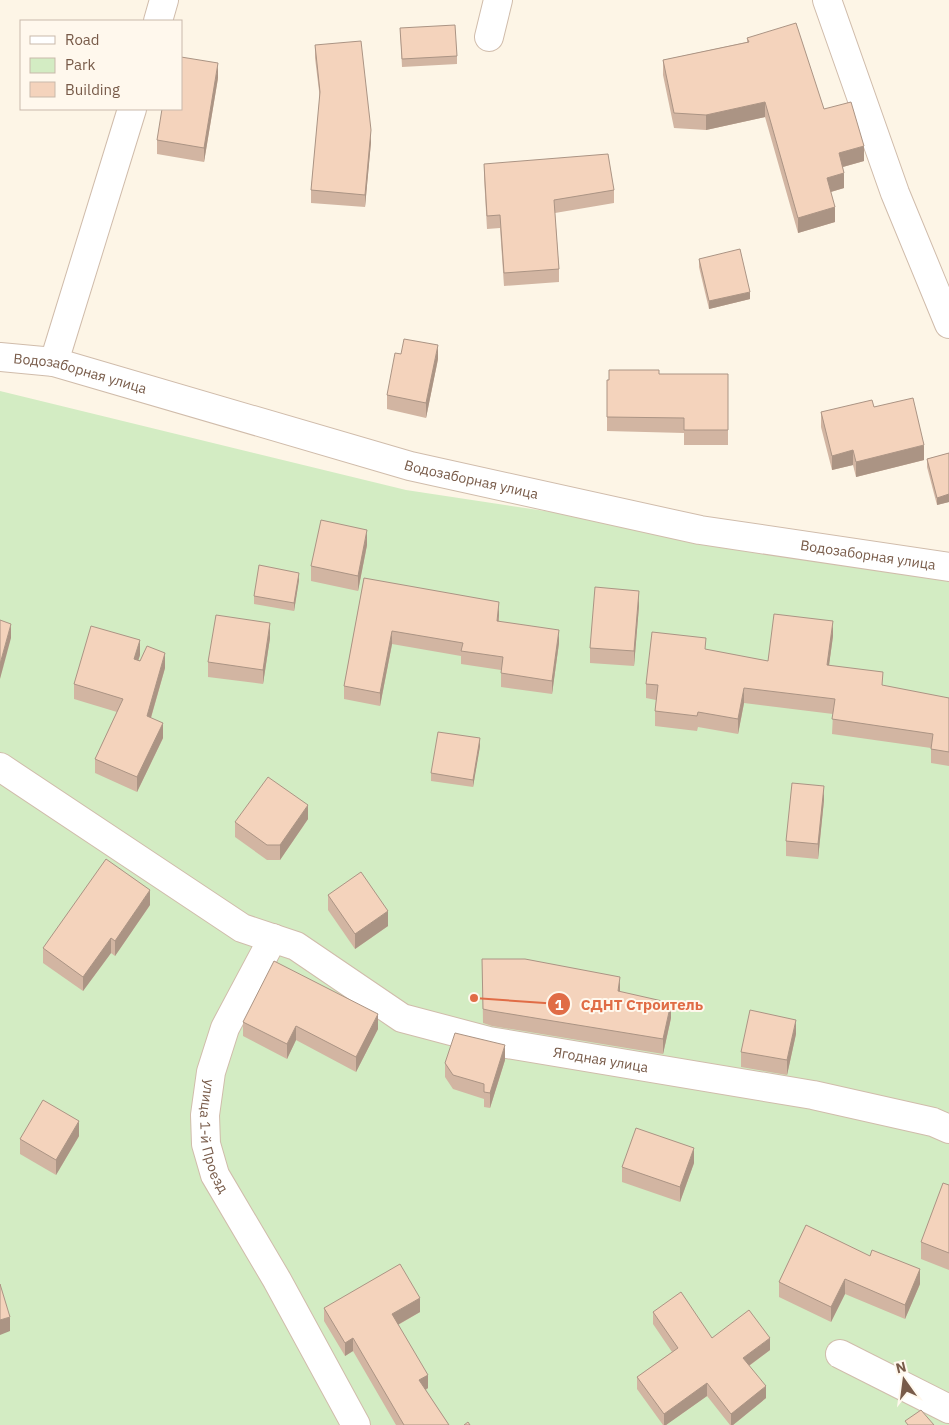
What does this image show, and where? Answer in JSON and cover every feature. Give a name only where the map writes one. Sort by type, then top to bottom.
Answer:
[{"type":"street","points":[[158,20],[164,0]]},
{"type":"street","points":[[489,37],[498,0]]},
{"type":"street","points":[[827,0],[895,192],[949,324]]},
{"type":"street","points":[[54,362],[132,110]]},
{"type":"street","name":"Водозаборная улица","points":[[0,357],[54,362],[410,466],[700,530],[949,567]]},
{"type":"street","points":[[0,768],[242,928],[273,938]]},
{"type":"street","name":"Ягодная улица","points":[[273,938],[296,946],[402,1018],[489,1041],[813,1095],[933,1122],[949,1129]]},
{"type":"street","name":"улица 1-й Проезд","points":[[273,938],[225,1028],[211,1072],[205,1115],[206,1144],[215,1175],[277,1280],[356,1425]]},
{"type":"street","points":[[840,1354],[949,1409]]},
{"type":"green space","points":[[0,391],[406,490],[949,572],[949,1425],[0,1425]]},
{"type":"building","points":[[796,23],[824,109],[851,102],[864,146],[839,153],[844,173],[827,178],[835,207],[798,218],[765,102],[706,115],[674,113],[663,60],[749,42],[747,38]]},
{"type":"building","points":[[455,25],[457,56],[402,59],[400,28]]},
{"type":"building","points":[[361,41],[371,130],[365,195],[311,190],[320,92],[315,45]]},
{"type":"building","points":[[182,57],[218,63],[204,148],[157,140],[162,110],[182,110]]},
{"type":"building","points":[[608,154],[614,190],[554,200],[559,269],[504,273],[500,215],[487,216],[484,164]]},
{"type":"building","points":[[740,249],[750,292],[709,301],[699,259]]},
{"type":"building","points":[[404,339],[438,345],[426,403],[387,395],[395,353],[401,354]]},
{"type":"building","points":[[609,370],[659,370],[659,374],[728,374],[728,430],[684,430],[684,418],[607,417],[607,380],[609,380]]},
{"type":"building","points":[[913,398],[924,445],[856,462],[853,450],[832,456],[821,412],[872,400],[874,407]]},
{"type":"building","points":[[949,453],[949,494],[937,498],[927,459]]},
{"type":"building","points":[[321,520],[367,530],[358,576],[311,566]]},
{"type":"building","points":[[259,565],[299,573],[294,603],[254,596]]},
{"type":"building","points":[[364,578],[499,602],[497,621],[559,630],[552,681],[501,673],[503,657],[461,651],[463,643],[392,631],[380,693],[344,686]]},
{"type":"building","points":[[595,587],[639,591],[634,651],[590,648]]},
{"type":"building","points":[[774,614],[833,621],[827,665],[883,672],[882,685],[949,698],[949,752],[931,749],[933,734],[832,719],[835,699],[744,688],[738,719],[698,712],[697,716],[655,711],[658,685],[646,684],[652,632],[706,638],[705,649],[768,661]]},
{"type":"building","points":[[216,615],[270,623],[263,670],[208,662]]},
{"type":"building","points":[[0,620],[11,624],[0,664]]},
{"type":"building","points":[[91,626],[140,640],[134,659],[140,661],[147,646],[165,653],[147,716],[163,723],[137,777],[95,759],[123,699],[74,684]]},
{"type":"building","points":[[438,732],[480,738],[473,780],[431,773]]},
{"type":"building","points":[[268,777],[308,805],[280,845],[267,845],[235,822]]},
{"type":"building","points":[[792,783],[824,786],[818,844],[786,841]]},
{"type":"building","points":[[106,859],[150,890],[115,941],[111,938],[83,977],[43,948]]},
{"type":"building","points":[[361,872],[388,911],[355,934],[328,895]]},
{"type":"building","points":[[482,959],[525,959],[620,977],[618,991],[671,1003],[663,1039],[483,1009]]},
{"type":"building","points":[[274,961],[378,1014],[356,1057],[296,1026],[287,1044],[243,1022]]},
{"type":"building","points":[[750,1010],[796,1020],[787,1060],[741,1052]]},
{"type":"building","points":[[455,1033],[505,1045],[490,1093],[484,1092],[484,1084],[453,1075],[445,1063]]},
{"type":"building","points":[[43,1100],[79,1121],[56,1160],[20,1139]]},
{"type":"building","points":[[636,1128],[694,1148],[680,1187],[622,1167]]},
{"type":"building","points":[[943,1183],[949,1185],[949,1253],[921,1242]]},
{"type":"building","points":[[806,1225],[870,1256],[872,1250],[920,1269],[905,1305],[845,1279],[831,1307],[779,1282]]},
{"type":"building","points":[[400,1264],[420,1298],[392,1314],[428,1375],[419,1380],[449,1425],[404,1425],[353,1338],[345,1343],[324,1308]]},
{"type":"building","points":[[0,1284],[10,1317],[0,1320]]},
{"type":"building","points":[[681,1292],[712,1338],[749,1310],[770,1338],[743,1358],[766,1386],[731,1414],[707,1383],[664,1414],[637,1377],[678,1348],[653,1312]]},
{"type":"building","points":[[921,1410],[934,1425],[908,1425],[905,1421]]},
{"type":"place","name":"СДНТ Строитель","points":[[474,998]]}]
